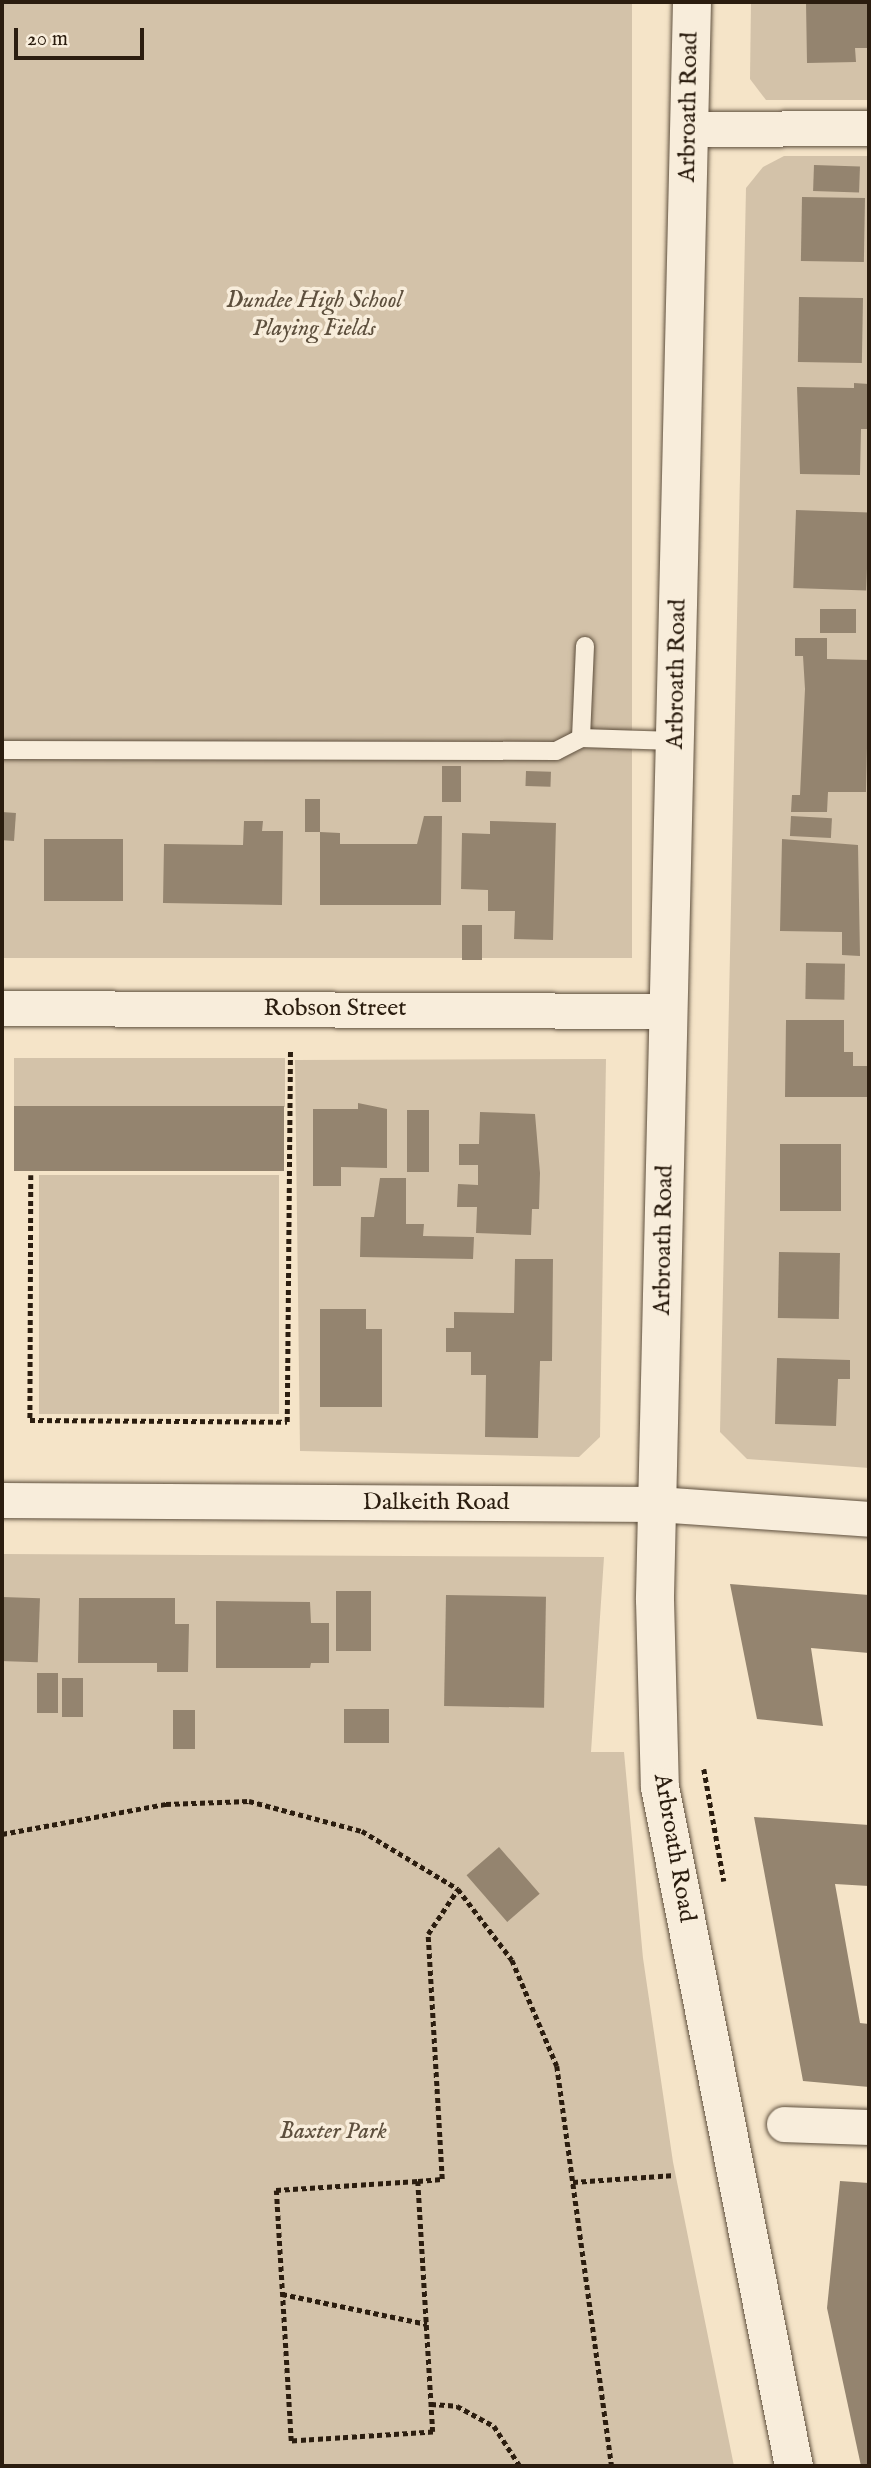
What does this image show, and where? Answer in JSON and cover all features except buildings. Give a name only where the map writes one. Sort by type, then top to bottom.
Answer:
[{"type":"main road","name":"Arbroath Road","points":[[692,2],[657,1504],[660,1787],[794,2466]]},
{"type":"street","points":[[689,129],[869,128]]},
{"type":"street","name":"Robson Street","points":[[2,1008],[669,1012]]},
{"type":"street","name":"Dalkeith Road","points":[[2,1500],[657,1504],[869,1519]]},
{"type":"street","points":[[784,2124],[869,2127]]},
{"type":"lane","points":[[581,738],[585,646]]},
{"type":"lane","points":[[2,750],[556,751],[581,738],[675,741]]},
{"type":"path","points":[[31,1175],[30,1420],[287,1422],[290,1009]]},
{"type":"path","points":[[703,1764],[725,1884]]},
{"type":"path","points":[[2,1834],[166,1804],[249,1801],[362,1831],[458,1889],[512,1960],[556,2066],[612,2466]]},
{"type":"path","points":[[418,2181],[433,2432],[291,2441],[276,2190],[442,2179],[428,1934],[458,1889]]},
{"type":"path","points":[[573,2182],[675,2175]]},
{"type":"path","points":[[282,2294],[427,2324]]},
{"type":"path","points":[[431,2404],[457,2406],[494,2426],[520,2466]]},
{"type":"green space","name":"Dundee High School Playing Fields","points":[[2,2],[632,2],[632,958],[2,958]]},
{"type":"green space","points":[[751,2],[869,2],[869,100],[766,100],[750,79]]},
{"type":"green space","points":[[784,156],[869,156],[869,1468],[747,1459],[720,1432],[746,188],[763,167]]},
{"type":"green space","points":[[14,1058],[285,1058],[285,1107],[14,1107]]},
{"type":"green space","points":[[606,1059],[600,1437],[579,1457],[300,1451],[295,1060]]},
{"type":"green space","points":[[39,1175],[279,1175],[279,1414],[39,1414]]},
{"type":"green space","name":"Baxter Park","points":[[2,1554],[604,1557],[591,1752],[624,1752],[643,1958],[673,2162],[734,2466],[2,2466]]}]
